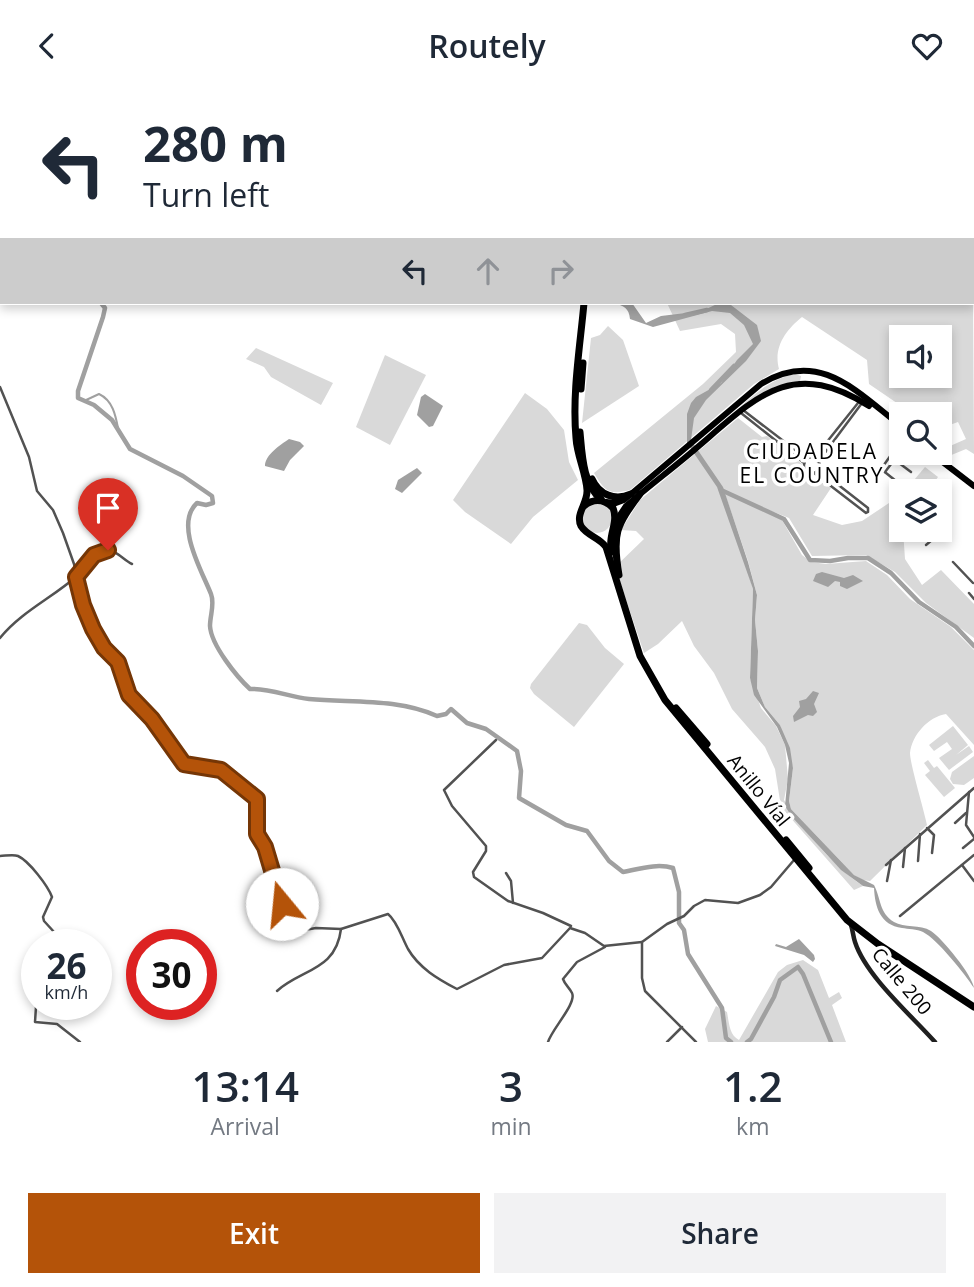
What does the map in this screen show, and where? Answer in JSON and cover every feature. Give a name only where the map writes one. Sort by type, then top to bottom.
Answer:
[{"type":"highway","points":[[586,305],[579,417],[591,489],[614,510],[614,525],[603,536],[594,536],[585,531],[579,517],[587,488],[578,455],[575,422],[586,305]]},
{"type":"highway","points":[[584,459],[593,482],[600,491],[617,498],[635,494]]},
{"type":"highway","points":[[619,575],[617,530],[635,494]]},
{"type":"highway","points":[[583,507],[592,501],[604,501]]},
{"type":"highway","name":"Anillo Víal","points":[[614,525],[610,546],[645,655],[666,694],[839,907],[882,943],[974,1005]]},
{"type":"highway","name":"Anillo Víal","points":[[594,536],[606,547],[638,650],[653,681],[682,722],[857,933],[974,1005]]},
{"type":"main road","points":[[796,371],[801,372],[803,377],[798,384]]},
{"type":"main road","points":[[604,501],[621,502],[635,494],[689,451],[761,384],[776,376],[796,371],[829,374],[845,382],[889,418]]},
{"type":"main road","points":[[813,371],[810,378],[815,384]]},
{"type":"main road","points":[[698,443],[768,392],[798,384],[815,384],[841,390],[889,420]]},
{"type":"main road","points":[[948,465],[974,484]]},
{"type":"main road","points":[[951,465],[974,484]]},
{"type":"main road","points":[[614,525],[635,494]]},
{"type":"main road","name":"Calle 200","points":[[857,933],[858,948],[879,980],[935,1042]]},
{"type":"street","points":[[0,387],[29,457],[37,491],[53,510],[64,533],[83,605],[93,629],[104,648],[118,662],[129,695],[152,719],[183,762],[221,770],[257,799],[257,834],[265,847],[293,932],[316,928],[341,929],[386,915],[391,916],[410,952],[422,967],[457,989],[504,965],[542,958],[572,927]]},
{"type":"street","points":[[740,410],[807,459],[814,458],[862,401]]},
{"type":"street","points":[[814,473],[818,469],[818,462],[862,401]]},
{"type":"street","points":[[740,410],[804,463],[806,470],[868,512],[868,508],[818,469]]},
{"type":"street","points":[[814,458],[818,462]]},
{"type":"street","points":[[889,458],[881,469],[894,479]]},
{"type":"street","points":[[804,463],[807,459]]},
{"type":"street","points":[[885,472],[891,465]]},
{"type":"street","points":[[902,465],[911,472]]},
{"type":"street","points":[[926,545],[930,542]]},
{"type":"street","points":[[0,638],[16,620],[76,577],[94,555],[103,550],[119,554],[132,564]]},
{"type":"street","points":[[953,562],[973,583]]},
{"type":"street","points":[[969,593],[974,599]]},
{"type":"street","points":[[496,740],[444,790],[452,806],[486,846],[486,851],[473,872],[474,877],[513,903],[543,912],[593,937],[601,945],[642,942],[667,924],[684,916],[705,899],[738,903],[761,895],[788,869],[794,865],[801,866]]},
{"type":"street","points":[[886,865],[974,788]]},
{"type":"street","points":[[962,848],[974,838],[966,825],[969,792]]},
{"type":"street","points":[[955,823],[966,813]]},
{"type":"street","points":[[928,826],[934,835],[932,853]]},
{"type":"street","points":[[918,861],[920,834]]},
{"type":"street","points":[[903,867],[905,848]]},
{"type":"street","points":[[900,916],[974,855]]},
{"type":"street","points":[[0,856],[19,857],[38,874],[49,889],[52,897],[43,917],[51,929]]},
{"type":"street","points":[[788,869],[795,859]]},
{"type":"street","points":[[887,881],[891,860]]},
{"type":"street","points":[[962,865],[974,881]]},
{"type":"street","points":[[506,873],[511,881],[513,903]]},
{"type":"street","points":[[276,991],[305,976],[334,953],[341,929]]},
{"type":"street","points":[[642,942],[643,987],[696,1042]]},
{"type":"street","points":[[548,1042],[552,1031],[573,1002],[572,993],[563,979],[567,971],[577,962],[608,946]]},
{"type":"street","points":[[35,1020],[57,1024],[80,1042]]},
{"type":"street","points":[[667,1042],[682,1027]]},
{"type":"shaded area","points":[[621,305],[633,305],[646,323],[661,316],[702,311],[715,305],[731,305],[757,325],[761,341],[746,361],[706,400],[694,418],[691,440],[723,487],[757,595],[757,688],[765,707],[780,725],[790,748],[793,768],[789,801],[791,809],[854,875],[874,885],[883,910],[889,918],[898,924],[922,927],[936,935],[963,967],[974,988],[950,957],[929,936],[918,930],[888,923],[877,908],[874,888],[863,886],[841,870],[785,806],[789,763],[785,745],[777,727],[754,695],[750,678],[753,589],[717,487],[687,443],[687,414],[691,403],[696,397],[721,383],[737,360],[753,344],[744,325],[730,313],[712,311],[653,327],[630,319]]},
{"type":"shaded area","points":[[668,305],[973,305],[974,454],[966,449],[952,455],[952,445],[966,439],[958,422],[952,424],[952,402],[895,402],[869,384],[867,360],[802,317],[779,346],[779,369],[754,384],[630,490],[608,491],[594,473],[703,384],[736,352],[735,334],[721,324],[680,331]]},
{"type":"shaded area","points":[[608,326],[623,340],[639,386],[582,423],[591,338],[600,335]]},
{"type":"shaded area","points":[[256,348],[333,383],[321,405],[271,377],[264,367],[246,359]]},
{"type":"shaded area","points":[[385,355],[426,375],[390,445],[356,427]]},
{"type":"shaded area","points":[[795,374],[801,376],[800,381],[774,387],[736,411],[771,383]]},
{"type":"shaded area","points":[[525,393],[547,409],[564,430],[569,462],[578,480],[533,517],[511,544],[465,512],[453,500]]},
{"type":"shaded area","points":[[425,394],[443,406],[433,426],[429,427],[417,415],[421,397]]},
{"type":"shaded area","points":[[738,418],[762,437],[767,436],[802,464],[804,471],[831,488],[813,515],[842,525],[862,521],[889,503],[889,542],[904,542],[905,559],[922,585],[941,570],[974,604],[974,638],[926,603],[895,572],[866,555],[812,556],[789,518],[746,501],[782,520],[802,555],[811,562],[826,564],[866,561],[887,575],[910,599],[951,627],[974,650],[974,745],[946,714],[933,719],[922,728],[911,746],[910,753],[927,825],[870,881],[863,880],[854,875],[791,809],[789,801],[793,768],[780,725],[765,707],[757,688],[757,595],[724,491],[717,486],[753,589],[750,678],[761,708],[776,726],[785,745],[788,779],[784,800],[810,835],[829,857],[863,886],[854,890],[781,807],[775,769],[765,747],[732,709],[714,673],[694,646],[682,621],[658,644],[644,653],[615,567],[644,539],[636,531],[621,530],[640,500]]},
{"type":"shaded area","points":[[289,439],[304,446],[290,460],[284,471],[265,466],[270,454]]},
{"type":"shaded area","points":[[925,467],[938,477],[937,479],[915,479]]},
{"type":"shaded area","points":[[417,468],[422,473],[402,493],[395,489],[398,480]]},
{"type":"shaded area","points":[[597,503],[603,504],[611,512],[611,524],[603,532],[597,533],[591,532],[583,524],[582,518],[583,512],[591,504]]},
{"type":"shaded area","points":[[822,572],[844,578],[853,575],[863,581],[847,589],[835,581],[828,587],[813,581],[816,574]]},
{"type":"shaded area","points":[[579,623],[587,625],[605,648],[624,664],[574,727],[530,688]]},
{"type":"shaded area","points":[[813,691],[819,693],[814,704],[817,712],[794,722],[793,716],[800,707],[799,701],[806,699]]},
{"type":"shaded area","points":[[953,726],[968,745],[956,755],[969,746],[973,752],[949,770],[939,758],[952,749],[947,742],[934,751],[929,745]]},
{"type":"shaded area","points":[[974,756],[974,778],[964,785],[953,784],[950,779],[952,772]]},
{"type":"shaded area","points":[[928,760],[934,768],[937,766],[955,788],[944,797],[925,775],[930,771],[924,763]]},
{"type":"shaded area","points":[[799,939],[814,955],[813,962],[804,955],[775,946],[786,947]]},
{"type":"shaded area","points":[[803,960],[818,970],[829,998],[839,992],[842,998],[832,1005],[846,1042],[708,1042],[705,1029],[716,1006],[727,1012],[731,1032],[739,1040],[778,972],[787,965]]},
{"type":"waterway","points":[[103,305],[105,308],[103,317],[78,398],[94,405],[112,420],[130,449],[183,476],[212,496],[213,503],[197,503],[191,512],[189,535],[212,598],[211,634],[238,677],[250,689],[302,698],[406,706],[437,716],[446,714],[451,709],[467,723],[486,729],[517,751],[521,771],[519,798],[566,825],[587,831],[609,861],[623,872],[654,866],[673,868],[679,892],[679,923],[684,930],[688,954],[722,1008],[726,1038],[731,1042]]},
{"type":"waterway","points":[[685,315],[707,310]]},
{"type":"waterway","points":[[711,390],[734,366]]},
{"type":"waterway","points":[[84,401],[99,394],[104,397],[114,411],[119,433]]},
{"type":"waterway","points":[[721,490],[784,519],[810,560],[868,558],[891,573],[919,602],[956,627],[974,646]]},
{"type":"waterway","points":[[747,1042],[774,997],[780,980],[798,967],[831,1042]]},
{"type":"district","name":"CIUDADELA EL COUNTRY","points":[[812,464]]},
{"type":"route","points":[[108,550],[94,555],[76,577],[83,605],[98,640],[118,662],[129,695],[152,719],[184,764],[204,765],[221,770],[257,799],[257,834],[265,847],[282,904]]}]
